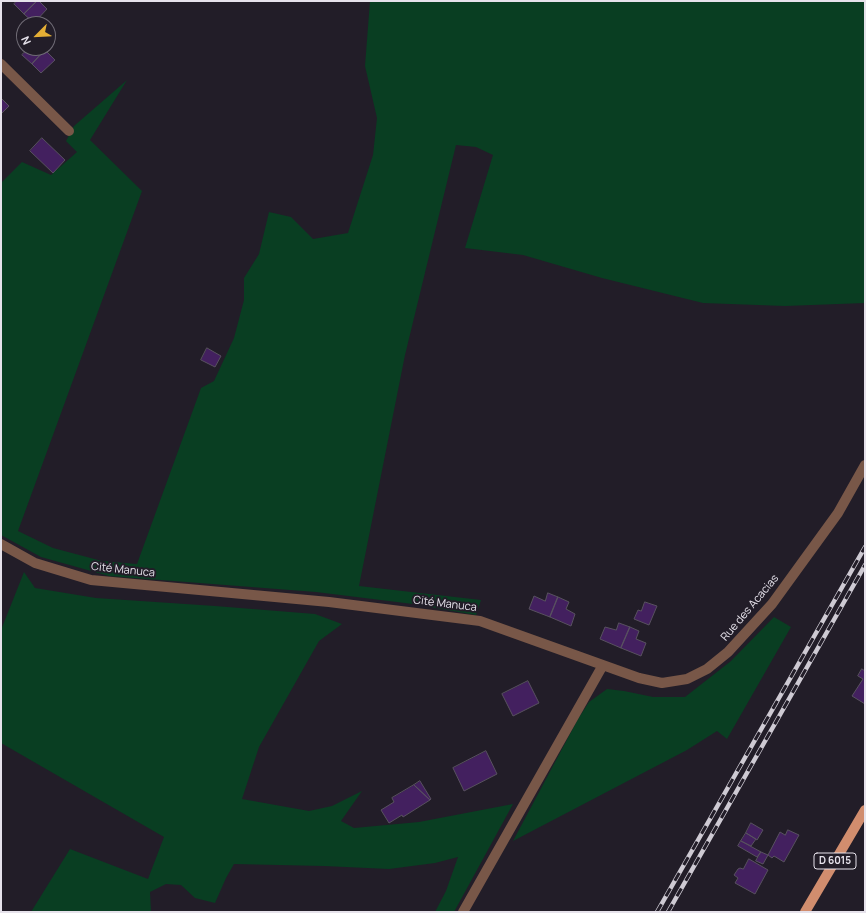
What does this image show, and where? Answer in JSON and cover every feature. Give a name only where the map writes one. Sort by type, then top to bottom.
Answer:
[{"type":"main road","name":"D 6015","points":[[805,912],[865,810]]},
{"type":"street","points":[[1,64],[69,132]]},
{"type":"street","name":"Rue des Acacias","points":[[604,665],[639,678],[662,683],[687,679],[707,669],[728,652],[772,604],[838,513],[865,465]]},
{"type":"street","name":"Cité Manuca","points":[[1,544],[35,563],[91,580],[328,602],[480,621],[604,665]]},
{"type":"street","points":[[463,912],[604,665]]},
{"type":"green space","points":[[370,1],[865,1],[865,303],[785,306],[703,303],[602,278],[523,255],[465,248],[493,155],[476,147],[456,145],[405,355],[359,586],[481,600],[476,615],[413,604],[316,592],[109,576],[41,557],[1,535],[1,183],[22,162],[51,175],[77,152],[66,141],[74,126],[127,80],[90,140],[142,191],[18,531],[53,548],[102,561],[137,564],[201,388],[214,381],[234,338],[244,300],[244,278],[259,254],[269,212],[291,217],[313,239],[348,233],[373,155],[377,118],[365,66]]},
{"type":"green space","points":[[24,572],[35,588],[96,598],[315,614],[342,624],[319,641],[259,747],[242,799],[309,811],[332,806],[362,791],[341,821],[354,828],[419,822],[513,804],[454,912],[435,912],[446,891],[458,857],[435,863],[389,869],[234,864],[215,903],[195,898],[181,885],[166,884],[150,892],[151,912],[31,912],[70,849],[148,879],[164,837],[1,743],[1,630]]},
{"type":"green space","points":[[774,617],[791,627],[727,739],[717,731],[687,750],[513,841],[578,719],[589,702],[607,689],[653,697],[685,697],[731,661]]},
{"type":"building","points":[[17,1],[37,1],[24,14],[14,4]]},
{"type":"building","points":[[37,1],[39,1],[47,9],[40,16],[26,16],[24,14]]},
{"type":"building","points":[[23,56],[39,56],[32,64]]},
{"type":"building","points":[[39,56],[51,56],[55,60],[41,73],[32,64]]},
{"type":"building","points":[[1,98],[9,106],[1,114]]},
{"type":"building","points":[[42,138],[65,160],[53,173],[30,151]]},
{"type":"building","points":[[207,348],[221,356],[215,367],[201,360]]},
{"type":"building","points":[[548,593],[558,597],[550,617],[529,609],[534,596],[545,601]]},
{"type":"building","points":[[558,597],[569,602],[566,609],[575,614],[571,626],[550,617]]},
{"type":"building","points":[[645,602],[657,606],[649,625],[634,619],[638,610],[641,611]]},
{"type":"building","points":[[619,623],[630,627],[621,648],[600,639],[605,627],[616,630]]},
{"type":"building","points":[[630,627],[639,631],[636,639],[646,643],[641,656],[621,648]]},
{"type":"building","points":[[862,669],[865,671],[865,704],[852,696],[863,679],[858,676]]},
{"type":"building","points":[[528,681],[539,703],[513,716],[502,694]]},
{"type":"building","points":[[486,751],[497,774],[464,791],[453,768]]},
{"type":"building","points":[[420,781],[431,799],[430,800],[414,785]]},
{"type":"building","points":[[414,785],[430,800],[403,817],[402,815],[389,823],[381,810],[394,802],[392,798]]},
{"type":"building","points":[[751,823],[763,830],[757,840],[746,833]]},
{"type":"building","points":[[788,830],[799,835],[784,862],[774,856],[772,858],[768,855],[780,832],[785,835]]},
{"type":"building","points":[[746,833],[756,839],[751,846],[741,841]]},
{"type":"building","points":[[741,841],[761,852],[757,857],[738,846]]},
{"type":"building","points":[[761,852],[768,855],[763,864],[756,861]]},
{"type":"building","points":[[749,859],[768,870],[755,894],[735,883],[738,878],[734,875],[738,869],[743,869]]},
{"type":"railway","points":[[657,912],[865,547]]},
{"type":"railway","points":[[668,912],[865,565]]}]
